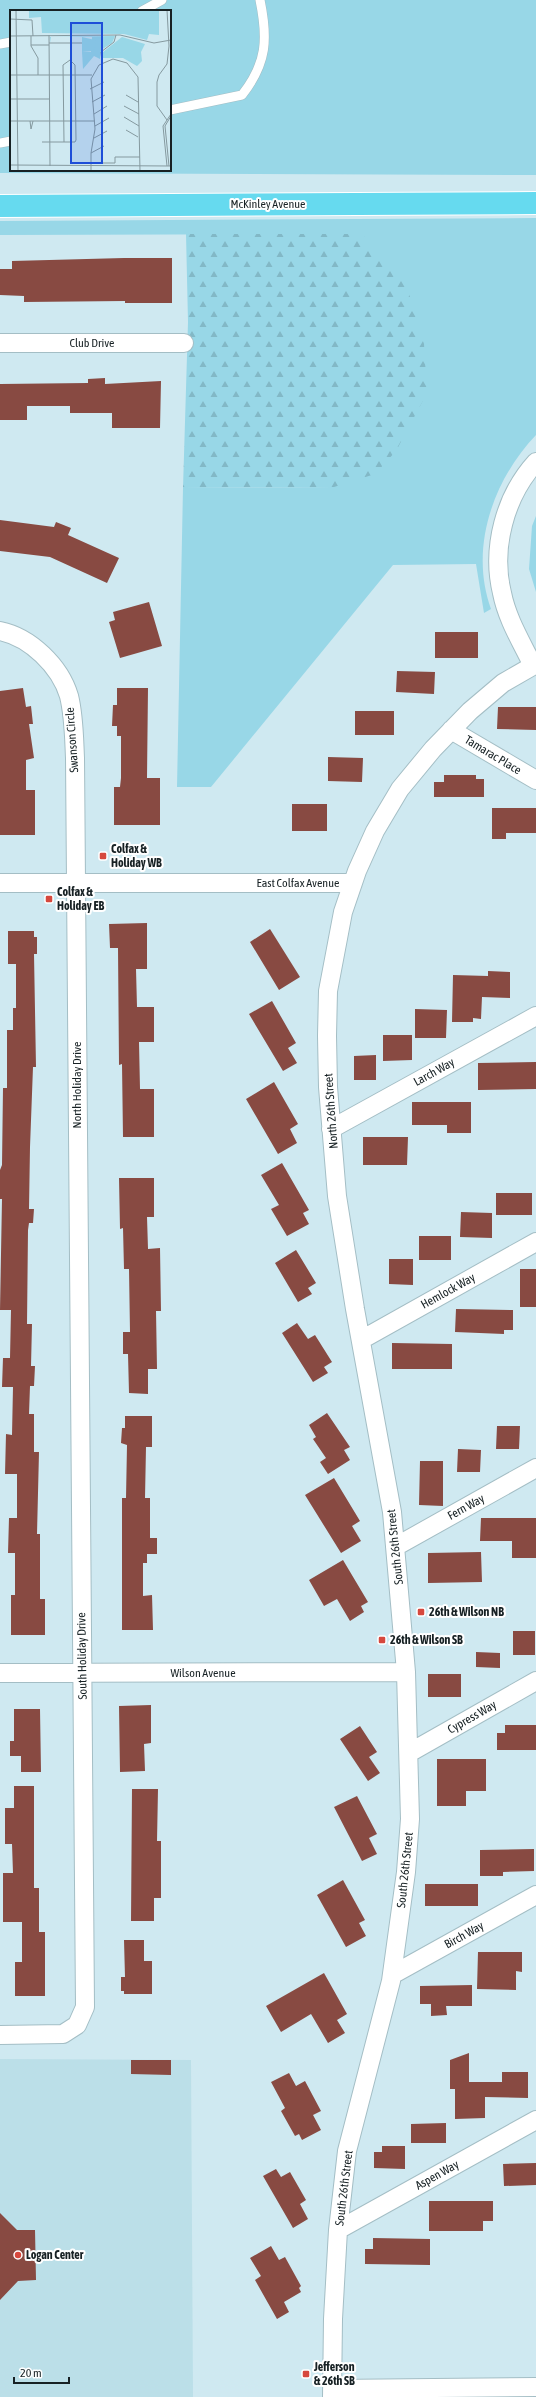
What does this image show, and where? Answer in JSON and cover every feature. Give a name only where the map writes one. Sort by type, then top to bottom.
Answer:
[{"type":"main road","name":"McKinley Avenue","points":[[0,206],[536,203]]},
{"type":"street","name":"Club Drive","points":[[0,343],[184,343]]},
{"type":"street","points":[[535,665],[508,612],[501,593],[498,562],[500,538],[506,514],[516,488],[536,462]]},
{"type":"street","name":"Swanson Circle","points":[[0,630],[10,633],[35,648],[54,667],[68,695],[73,718],[75,758],[76,883]]},
{"type":"street","name":"East Colfax Avenue","points":[[0,883],[353,883],[375,831],[400,789],[470,710],[504,683],[535,665]]},
{"type":"street","name":"Tamarac Place","points":[[451,730],[536,780]]},
{"type":"street","name":"North Holiday Drive","points":[[76,883],[79,1286]]},
{"type":"street","name":"North 26th Street","points":[[353,883],[343,912],[328,991],[327,1036],[331,1129],[337,1196],[361,1340]]},
{"type":"street","name":"Larch Way","points":[[331,1129],[536,1016]]},
{"type":"street","name":"Hemlock Way","points":[[361,1340],[536,1242]]},
{"type":"street","name":"South Holiday Drive","points":[[0,2034],[63,2034],[77,2024],[85,2007],[79,1286]]},
{"type":"street","name":"South 26th Street","points":[[332,2393],[332,2319],[338,2230],[347,2151],[392,1975],[406,1872],[410,1820],[406,1672],[395,1547],[384,1457],[361,1340]]},
{"type":"street","name":"Fern Way","points":[[395,1547],[536,1468]]},
{"type":"street","name":"Wilson Avenue","points":[[0,1673],[406,1672]]},
{"type":"street","name":"Cypress Way","points":[[409,1753],[536,1681]]},
{"type":"street","name":"Birch Way","points":[[392,1975],[536,1895]]},
{"type":"street","name":"Aspen Way","points":[[338,2230],[536,2120]]},
{"type":"street","points":[[332,2393],[536,2388]]},
{"type":"lane","points":[[144,10],[162,0]]},
{"type":"lane","points":[[171,110],[242,95],[255,78],[262,62],[264,41],[260,0]]},
{"type":"lane","points":[[0,44],[10,42]]},
{"type":"lane","points":[[0,143],[10,141]]},
{"type":"shaded area","points":[[0,2059],[191,2060],[193,2397],[0,2397]]},
{"type":"green space","points":[[0,0],[536,0],[536,175],[0,173]]},
{"type":"green space","points":[[536,218],[536,435],[521,453],[508,473],[497,494],[489,516],[484,539],[483,562],[485,586],[491,609],[484,613],[476,564],[393,565],[211,787],[177,787],[183,488],[334,487],[362,234],[0,235],[0,221]]},
{"type":"green space","points":[[186,234],[362,234],[404,277],[424,344],[427,393],[396,451],[375,474],[334,487],[183,488],[188,322]]},
{"type":"green space","points":[[536,516],[536,592],[529,569],[532,526]]},
{"type":"building","points":[[172,258],[172,303],[125,303],[125,301],[24,302],[24,296],[0,295],[0,269],[12,269],[12,261]]},
{"type":"building","points":[[105,378],[105,384],[161,381],[160,428],[112,428],[112,413],[70,413],[70,406],[27,406],[27,420],[0,420],[0,384],[88,383],[88,379]]},
{"type":"building","points":[[0,520],[54,527],[56,522],[71,528],[68,535],[119,558],[107,583],[50,557],[0,551]]},
{"type":"building","points":[[149,602],[162,646],[120,658],[109,622],[115,620],[113,612]]},
{"type":"building","points":[[435,632],[478,632],[478,658],[435,658]]},
{"type":"building","points":[[397,671],[435,672],[434,694],[396,692]]},
{"type":"building","points":[[23,688],[26,707],[31,706],[33,724],[29,724],[34,758],[26,760],[26,790],[35,790],[35,835],[0,835],[0,691]]},
{"type":"building","points":[[117,688],[148,688],[147,778],[160,778],[160,825],[114,825],[114,787],[120,787],[121,778],[121,736],[117,736],[117,726],[112,726],[113,705],[117,705]]},
{"type":"building","points":[[498,707],[536,707],[536,730],[497,729]]},
{"type":"building","points":[[355,711],[394,711],[394,735],[355,735]]},
{"type":"building","points":[[328,757],[363,758],[362,782],[328,781]]},
{"type":"building","points":[[444,775],[476,775],[476,779],[484,779],[484,797],[434,797],[434,782],[444,782]]},
{"type":"building","points":[[292,804],[327,804],[327,831],[292,831]]},
{"type":"building","points":[[492,808],[536,808],[536,833],[506,833],[506,839],[492,839]]},
{"type":"building","points":[[147,923],[147,969],[136,969],[137,1007],[154,1007],[154,1042],[139,1042],[140,1089],[154,1089],[154,1137],[123,1137],[122,1064],[119,1065],[118,948],[110,948],[109,924]]},
{"type":"building","points":[[270,929],[300,977],[279,990],[250,942]]},
{"type":"building","points":[[8,931],[34,931],[34,937],[37,937],[37,954],[34,954],[36,1067],[33,1067],[29,1209],[34,1209],[33,1223],[29,1223],[28,1230],[27,1324],[32,1324],[31,1366],[35,1366],[34,1386],[30,1386],[29,1414],[34,1414],[34,1452],[39,1452],[37,1534],[40,1534],[40,1599],[45,1599],[45,1635],[11,1635],[11,1595],[15,1595],[15,1553],[8,1553],[9,1518],[17,1518],[17,1474],[5,1474],[6,1434],[12,1435],[13,1387],[2,1387],[3,1358],[10,1358],[11,1310],[0,1310],[2,1199],[0,1199],[0,1170],[2,1165],[3,1088],[7,1088],[7,1030],[13,1030],[13,1008],[16,1008],[16,964],[8,964]]},
{"type":"building","points":[[488,971],[510,972],[510,998],[482,997],[481,1019],[473,1018],[473,1022],[452,1022],[453,975],[488,976]]},
{"type":"building","points":[[272,1001],[296,1043],[288,1048],[297,1063],[283,1071],[249,1014]]},
{"type":"building","points":[[415,1009],[447,1010],[446,1038],[415,1038]]},
{"type":"building","points":[[383,1035],[412,1035],[412,1060],[383,1061]]},
{"type":"building","points":[[376,1055],[376,1080],[354,1080],[354,1056]]},
{"type":"building","points":[[536,1062],[536,1089],[478,1090],[478,1063]]},
{"type":"building","points":[[274,1082],[298,1124],[290,1129],[297,1143],[278,1154],[246,1099]]},
{"type":"building","points":[[412,1102],[471,1102],[471,1133],[447,1133],[447,1125],[412,1125]]},
{"type":"building","points":[[363,1137],[408,1137],[407,1165],[363,1165]]},
{"type":"building","points":[[282,1163],[309,1210],[303,1213],[309,1224],[287,1236],[271,1209],[279,1205],[261,1175]]},
{"type":"building","points":[[119,1178],[154,1178],[154,1217],[147,1217],[148,1249],[160,1248],[161,1311],[156,1311],[157,1369],[148,1369],[148,1394],[129,1393],[128,1354],[123,1354],[123,1332],[130,1332],[129,1269],[124,1269],[123,1228],[120,1229]]},
{"type":"building","points":[[496,1193],[532,1193],[532,1215],[496,1215]]},
{"type":"building","points":[[461,1212],[492,1213],[492,1238],[460,1237]]},
{"type":"building","points":[[419,1236],[451,1236],[451,1260],[419,1260]]},
{"type":"building","points":[[296,1250],[316,1283],[308,1288],[312,1294],[298,1302],[275,1263]]},
{"type":"building","points":[[389,1259],[413,1259],[413,1285],[389,1284]]},
{"type":"building","points":[[520,1269],[536,1269],[536,1307],[520,1307]]},
{"type":"building","points":[[456,1309],[513,1310],[513,1330],[504,1330],[504,1334],[455,1332]]},
{"type":"building","points":[[297,1323],[308,1339],[315,1335],[332,1362],[324,1367],[328,1373],[313,1382],[282,1333]]},
{"type":"building","points":[[392,1343],[452,1344],[452,1369],[392,1369]]},
{"type":"building","points":[[327,1413],[350,1447],[344,1450],[350,1460],[328,1474],[320,1462],[326,1458],[313,1439],[316,1437],[309,1425]]},
{"type":"building","points":[[125,1416],[152,1416],[152,1447],[146,1447],[145,1498],[150,1498],[150,1538],[157,1538],[157,1554],[147,1554],[147,1563],[143,1563],[143,1596],[152,1595],[153,1630],[122,1630],[122,1498],[126,1498],[127,1445],[121,1443],[122,1428],[125,1428]]},
{"type":"building","points":[[497,1426],[520,1426],[519,1449],[496,1449]]},
{"type":"building","points":[[458,1449],[481,1450],[480,1472],[457,1472]]},
{"type":"building","points":[[420,1461],[443,1461],[443,1506],[419,1505]]},
{"type":"building","points":[[334,1478],[360,1521],[352,1526],[361,1541],[341,1553],[305,1495]]},
{"type":"building","points":[[481,1518],[536,1518],[536,1558],[512,1558],[512,1541],[480,1541]]},
{"type":"building","points":[[481,1552],[482,1582],[428,1583],[428,1553]]},
{"type":"building","points":[[343,1560],[368,1602],[361,1606],[364,1612],[350,1621],[337,1599],[324,1606],[309,1580]]},
{"type":"building","points":[[513,1631],[535,1631],[535,1655],[513,1655]]},
{"type":"building","points":[[476,1652],[500,1653],[500,1668],[476,1667]]},
{"type":"building","points":[[428,1674],[461,1674],[461,1697],[428,1697]]},
{"type":"building","points":[[151,1705],[151,1743],[144,1744],[145,1771],[120,1772],[119,1706]]},
{"type":"building","points":[[14,1709],[40,1709],[41,1772],[21,1772],[21,1756],[10,1756],[10,1741],[14,1741]]},
{"type":"building","points":[[505,1725],[536,1725],[536,1750],[497,1750],[497,1733],[505,1733]]},
{"type":"building","points":[[360,1726],[377,1752],[369,1757],[380,1773],[368,1781],[340,1739]]},
{"type":"building","points":[[437,1759],[486,1759],[486,1791],[466,1791],[466,1806],[437,1806]]},
{"type":"building","points":[[14,1786],[34,1786],[34,1888],[39,1888],[39,1932],[45,1932],[45,1996],[15,1996],[15,1962],[22,1962],[22,1922],[3,1922],[3,1873],[13,1873],[12,1844],[5,1844],[5,1808],[14,1808]]},
{"type":"building","points":[[132,1789],[158,1789],[157,1841],[161,1841],[161,1898],[154,1898],[154,1921],[131,1921]]},
{"type":"building","points":[[357,1796],[377,1834],[369,1838],[377,1854],[362,1861],[334,1807]]},
{"type":"building","points":[[534,1849],[534,1871],[503,1872],[503,1876],[480,1876],[480,1850]]},
{"type":"building","points":[[343,1880],[365,1920],[359,1923],[366,1936],[346,1947],[317,1895]]},
{"type":"building","points":[[425,1884],[478,1884],[478,1906],[425,1906]]},
{"type":"building","points":[[124,1940],[144,1940],[144,1961],[152,1961],[152,1994],[124,1994],[124,1991],[121,1991],[121,1977],[125,1977]]},
{"type":"building","points":[[478,1952],[522,1952],[522,1972],[516,1971],[516,1990],[477,1989]]},
{"type":"building","points":[[324,1973],[347,2014],[337,2020],[345,2033],[328,2043],[311,2014],[281,2032],[266,2006]]},
{"type":"building","points":[[472,1985],[472,2006],[446,2006],[447,2015],[431,2016],[431,2004],[420,2004],[420,1986]]},
{"type":"building","points":[[469,2053],[469,2082],[502,2082],[502,2072],[528,2072],[528,2098],[485,2097],[485,2118],[455,2119],[455,2089],[450,2089],[450,2060]]},
{"type":"building","points":[[131,2060],[171,2060],[171,2075],[131,2074]]},
{"type":"building","points":[[289,2073],[296,2086],[305,2081],[321,2111],[313,2115],[321,2130],[302,2140],[299,2134],[295,2136],[281,2111],[285,2108],[271,2082]]},
{"type":"building","points":[[446,2123],[446,2143],[411,2143],[411,2124]]},
{"type":"building","points":[[382,2146],[405,2146],[405,2169],[374,2168],[374,2152],[382,2152]]},
{"type":"building","points":[[536,2163],[536,2185],[504,2186],[503,2164]]},
{"type":"building","points":[[276,2169],[281,2177],[290,2172],[306,2200],[300,2204],[308,2219],[293,2228],[263,2176]]},
{"type":"building","points":[[429,2201],[493,2201],[493,2221],[483,2221],[483,2231],[429,2231]]},
{"type":"building","name":"Logan Center","points":[[0,2213],[17,2230],[35,2230],[36,2280],[18,2281],[0,2300]]},
{"type":"building","points":[[373,2238],[430,2239],[430,2265],[365,2264],[365,2249],[373,2249]]},
{"type":"building","points":[[271,2246],[279,2260],[285,2257],[301,2286],[299,2288],[301,2292],[284,2302],[289,2312],[277,2319],[255,2280],[261,2276],[250,2258]]},
{"type":"place","name":"Colfax & Holiday WB","points":[[103,856]]},
{"type":"place","name":"Colfax & Holiday EB","points":[[49,899]]},
{"type":"place","name":"26th & Wilson NB","points":[[421,1612]]},
{"type":"place","name":"26th & Wilson SB","points":[[382,1640]]},
{"type":"place","name":"Logan Center","points":[[18,2255]]},
{"type":"place","name":"Jefferson & 26th SB","points":[[306,2374]]}]
